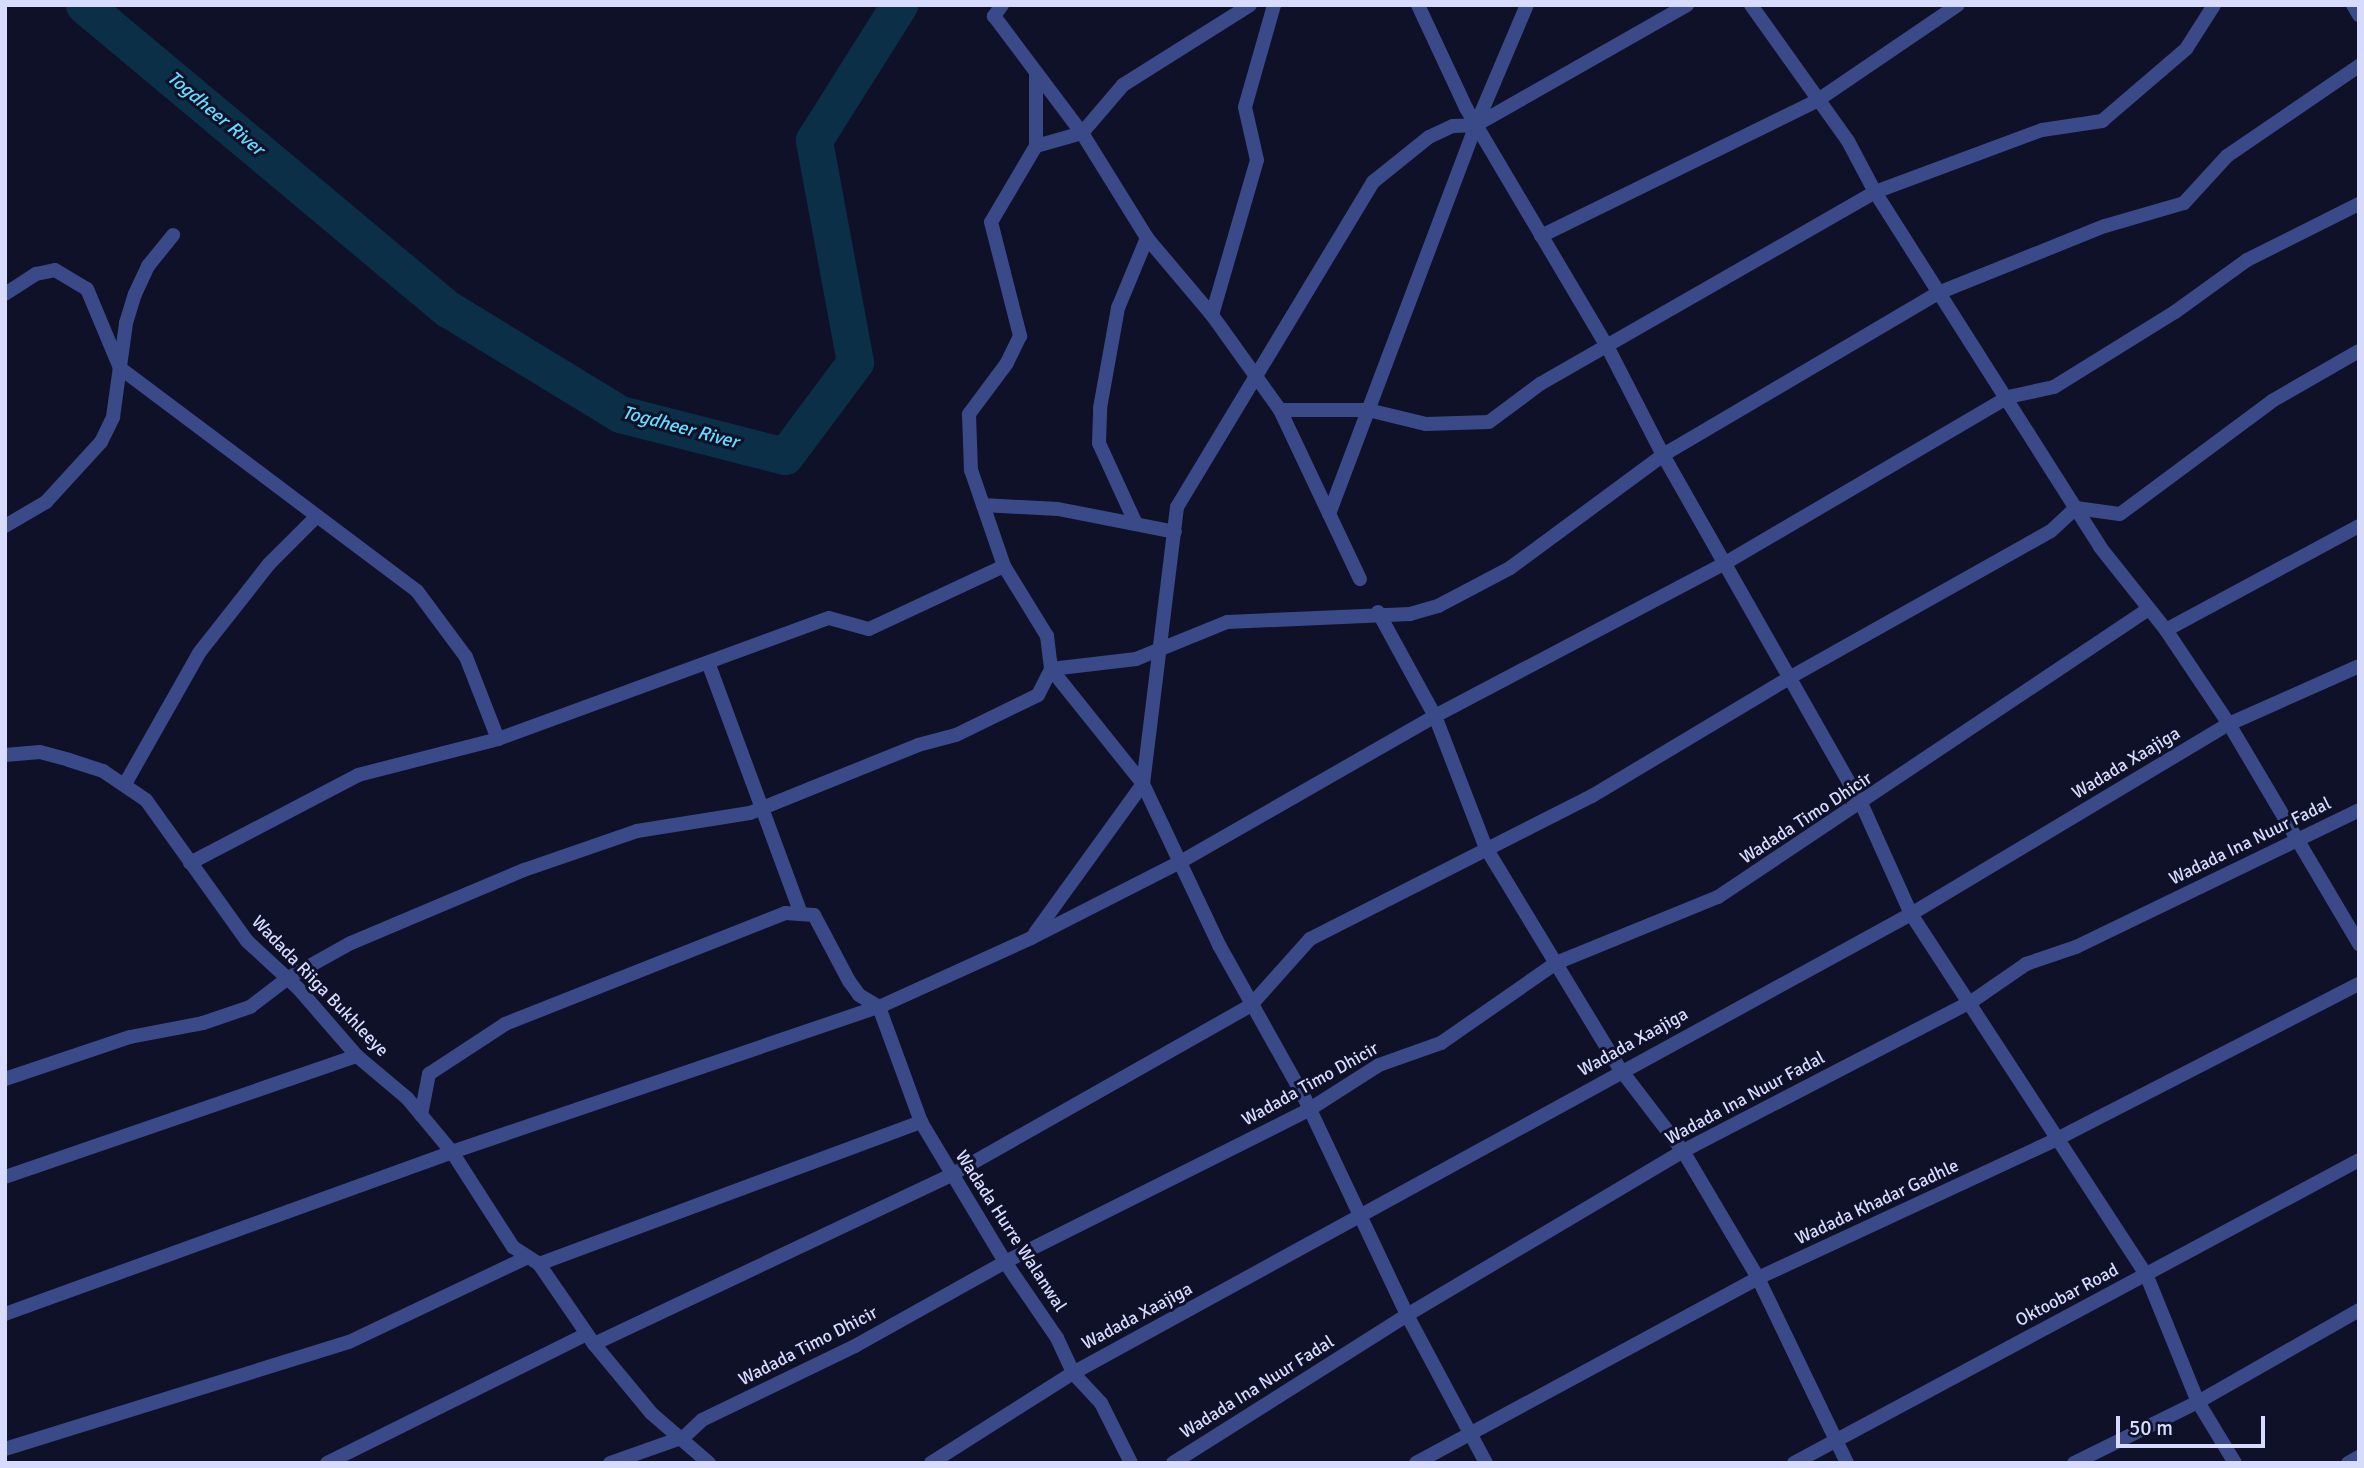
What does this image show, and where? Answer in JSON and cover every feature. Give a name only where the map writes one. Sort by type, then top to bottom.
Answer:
[{"type":"street","points":[[1002,5],[994,16],[1082,133],[1147,239],[1212,316],[1280,410],[1360,579]]},
{"type":"street","points":[[1036,146],[1082,133],[1123,85],[1250,5]]},
{"type":"street","points":[[1212,316],[1257,160],[1245,107],[1274,5]]},
{"type":"street","points":[[1418,5],[1476,125],[1608,348],[1663,455],[1727,562],[1789,678],[1862,805],[1911,914],[2146,1274],[2198,1402],[2235,1463]]},
{"type":"street","points":[[1329,514],[1476,125],[1527,5]]},
{"type":"street","points":[[1031,938],[1143,784],[1163,648],[1177,507],[1373,183],[1429,137],[1453,127],[1476,125],[1687,5]]},
{"type":"street","points":[[1751,5],[1848,141],[1875,192],[1938,293],[2008,397],[2076,508],[2147,610],[2166,630],[2229,724],[2299,838],[2359,944]]},
{"type":"street","points":[[1541,236],[1818,100],[1958,5]]},
{"type":"street","points":[[1280,410],[1368,410],[1426,424],[1489,422],[1540,384],[1608,348],[1875,192],[2042,130],[2102,121],[2186,49],[2214,5]]},
{"type":"street","points":[[2353,5],[2359,15]]},
{"type":"street","points":[[1051,669],[1136,659],[1227,622],[1378,612],[1410,614],[1438,606],[1510,568],[1663,455],[1938,293],[2105,226],[2184,203],[2227,156],[2359,66]]},
{"type":"street","points":[[1036,73],[1036,146],[991,222],[1020,336],[1007,363],[969,414],[971,470],[1004,566],[1047,636],[1051,669],[1143,784],[1251,1005],[1310,1109],[1407,1315],[1486,1463]]},
{"type":"street","points":[[5,1314],[452,1152],[879,1007],[1031,938],[1182,861],[1435,716],[1727,562],[2008,397],[2054,387],[2175,312],[2247,260],[2359,204]]},
{"type":"street","points":[[5,526],[46,502],[101,442],[113,417],[135,294],[148,266],[173,235]]},
{"type":"street","points":[[1136,524],[1099,443],[1100,408],[1118,308],[1147,239]]},
{"type":"street","points":[[5,294],[36,274],[55,270],[75,279],[87,289],[120,368],[417,591],[466,657],[498,739]]},
{"type":"street","points":[[2076,508],[2120,514],[2272,401],[2359,351]]},
{"type":"street","points":[[983,505],[1058,509],[1175,532]]},
{"type":"street","points":[[327,1463],[590,1339],[951,1175],[1251,1005],[1310,939],[1592,796],[1789,678],[2051,531],[2076,508]]},
{"type":"street","points":[[125,784],[199,653],[270,564],[316,517]]},
{"type":"street","points":[[2166,630],[2359,526]]},
{"type":"street","points":[[190,863],[358,775],[498,739],[709,665],[829,618],[869,629],[1004,566]]},
{"type":"street","name":"Wadada Timo Dhicir","points":[[610,1463],[684,1437],[702,1420],[843,1352],[1004,1262],[1310,1109],[1379,1065],[1441,1043],[1556,963],[1718,897],[1862,805],[2147,610]]},
{"type":"street","points":[[1378,612],[1435,716],[1486,848],[1620,1069],[1683,1151],[1758,1278],[1847,1463]]},
{"type":"street","points":[[709,665],[800,911]]},
{"type":"street","name":"Wadada Xaajiga","points":[[931,1463],[1073,1373],[1362,1216],[1620,1069],[1911,914],[2229,724],[2359,666]]},
{"type":"street","points":[[5,1079],[130,1037],[203,1023],[250,1007],[288,978],[351,943],[524,870],[637,831],[762,809],[980,725],[1038,695],[1051,669]]},
{"type":"street","name":"Wadada Riiga Bukhleeye","points":[[5,755],[40,752],[103,771],[146,800],[247,941],[288,978],[357,1056],[395,1085],[452,1152],[513,1247],[533,1261],[590,1339],[651,1413],[684,1437],[709,1463]]},
{"type":"street","name":"Wadada Ina Nuur Fadal","points":[[1173,1463],[1407,1315],[1683,1151],[1970,1002],[2026,964],[2076,947],[2359,810]]},
{"type":"street","points":[[421,1115],[429,1074],[505,1024],[724,936],[800,911],[814,915],[849,981],[859,995],[879,1007]]},
{"type":"street","name":"Wadada Khadar Gadhle","points":[[1416,1463],[1470,1431],[1758,1278],[2057,1139],[2359,984]]},
{"type":"street","name":"Wadada Hurre Walanwal","points":[[879,1007],[921,1122],[1004,1262],[1057,1338],[1073,1373],[1101,1403],[1131,1463]]},
{"type":"street","points":[[5,1177],[357,1056]]},
{"type":"street","points":[[5,1449],[349,1342],[533,1261],[921,1122]]},
{"type":"street","name":"Oktoobar Road","points":[[1794,1463],[2359,1160]]},
{"type":"street","points":[[2074,1463],[2198,1402],[2359,1310]]},
{"type":"street","points":[[2348,1463],[2359,1457]]},
{"type":"waterway","name":"Togdheer River","points":[[84,5],[448,309],[620,414],[785,456],[855,362],[814,140],[899,5]]}]
